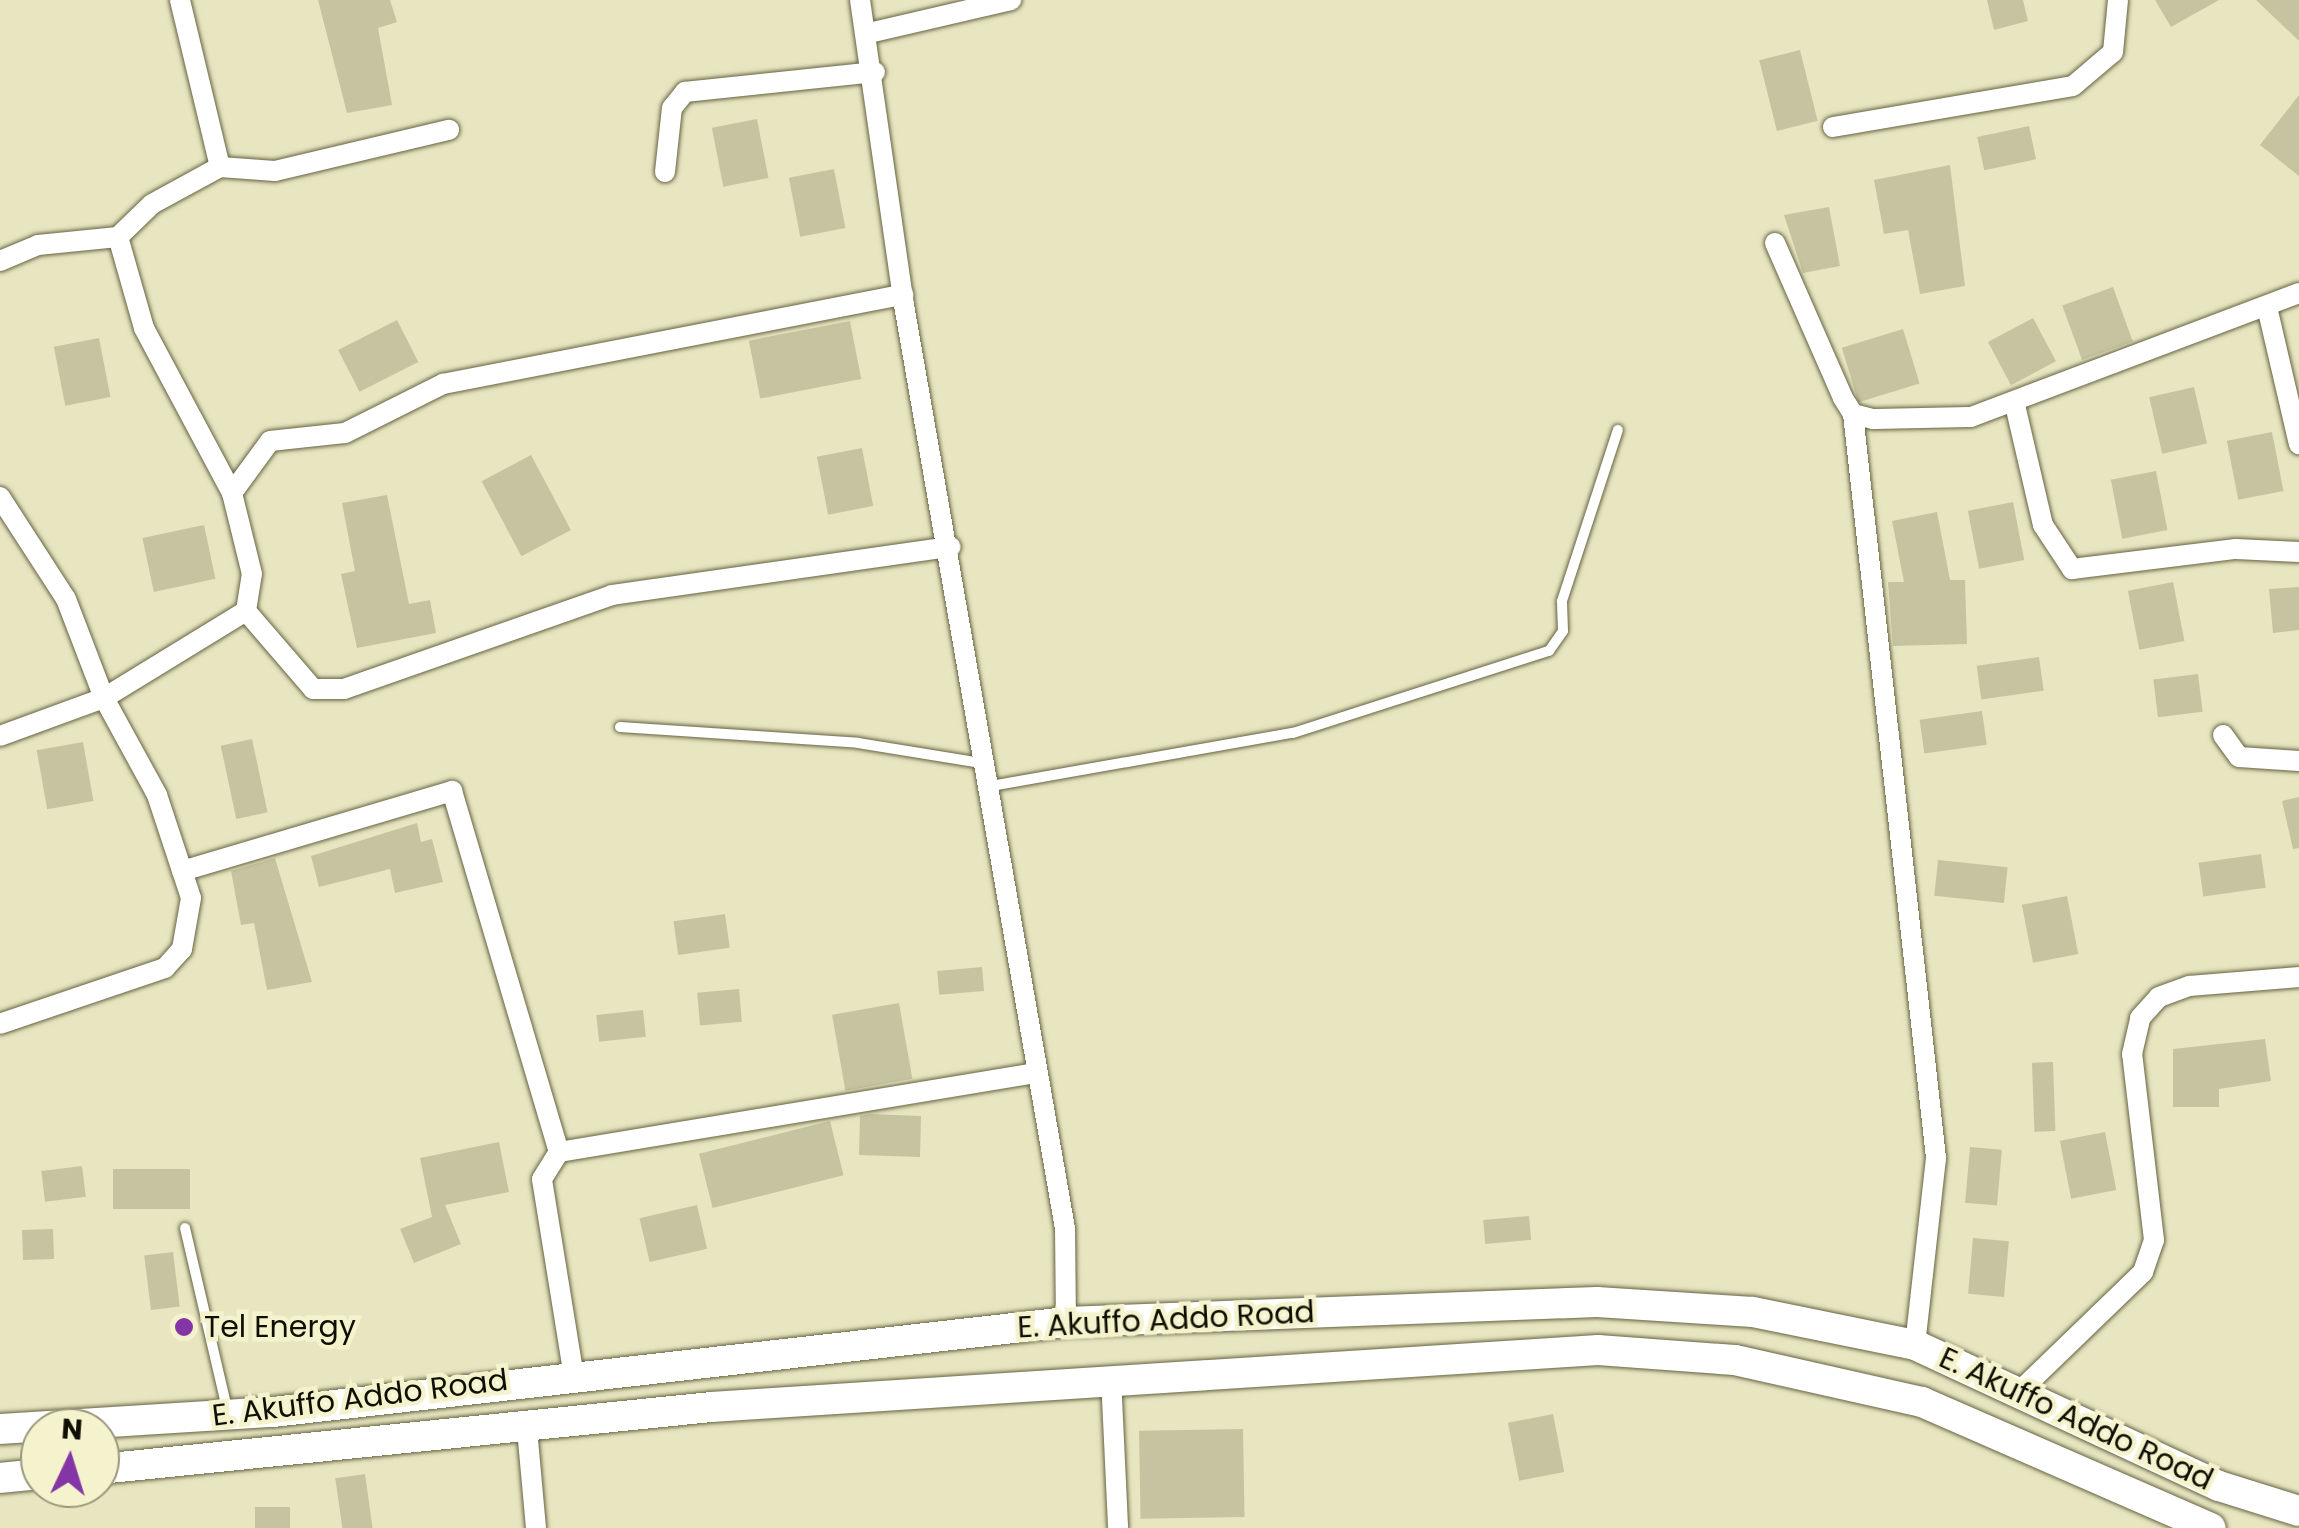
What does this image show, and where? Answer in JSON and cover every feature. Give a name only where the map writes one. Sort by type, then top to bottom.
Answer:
[{"type":"main road","name":"E. Akuffo Addo Road","points":[[0,1429],[228,1415],[573,1371],[1066,1322],[1597,1302],[1754,1312],[1915,1345],[2022,1388],[2219,1486],[2299,1511]]},
{"type":"main road","name":"E. Akuffo Addo Road","points":[[120,1467],[1111,1377],[1598,1350],[1736,1360],[1922,1402],[2170,1522],[2212,1528]]},
{"type":"street","points":[[180,0],[220,167]]},
{"type":"street","points":[[860,0],[875,72],[903,295],[951,547],[1034,1073],[1065,1228],[1066,1322]]},
{"type":"street","points":[[869,32],[1011,0]]},
{"type":"street","points":[[1833,127],[2073,86],[2113,52],[2118,0]]},
{"type":"street","points":[[665,172],[672,108],[685,92],[875,72]]},
{"type":"street","points":[[0,262],[38,245],[118,237],[152,204],[220,167],[275,171],[448,130]]},
{"type":"street","points":[[0,736],[104,698],[246,610],[252,574],[232,492],[144,328],[118,237]]},
{"type":"street","points":[[1775,242],[1853,414],[1936,1158],[1915,1345]]},
{"type":"street","points":[[1853,414],[1942,422],[2015,404],[2299,293]]},
{"type":"street","points":[[232,492],[270,441],[345,433],[443,384],[903,295]]},
{"type":"street","points":[[2266,307],[2299,444]]},
{"type":"street","points":[[2015,404],[2044,525],[2072,569],[2236,549],[2299,552]]},
{"type":"street","points":[[0,497],[66,599],[104,698],[157,795],[182,870],[188,926],[165,968],[0,1024]]},
{"type":"street","points":[[246,610],[313,689],[344,689],[612,595],[951,547]]},
{"type":"street","points":[[2223,736],[2239,757],[2299,761]]},
{"type":"street","points":[[182,870],[452,790],[559,1152]]},
{"type":"street","points":[[2022,1388],[2143,1272],[2154,1240],[2132,1054],[2140,1018],[2159,997],[2190,986],[2299,977]]},
{"type":"street","points":[[573,1371],[542,1179],[559,1152],[1034,1073]]},
{"type":"street","points":[[1111,1377],[1118,1528]]},
{"type":"street","points":[[528,1429],[536,1528]]},
{"type":"lane","points":[[991,786],[1293,732],[1550,651],[1564,631],[1562,600],[1618,430]]},
{"type":"lane","points":[[620,727],[858,743],[987,764]]},
{"type":"lane","points":[[185,1228],[228,1415]]},
{"type":"building","points":[[318,0],[390,0],[397,22],[378,28],[392,105],[347,113]]},
{"type":"building","points":[[1987,0],[2023,0],[2028,21],[1994,30]]},
{"type":"building","points":[[2155,0],[2219,0],[2171,27]]},
{"type":"building","points":[[2256,0],[2299,0],[2299,41]]},
{"type":"building","points":[[1800,50],[1818,121],[1777,131],[1759,60]]},
{"type":"building","points":[[2299,95],[2299,176],[2260,145]]},
{"type":"building","points":[[757,119],[768,178],[723,187],[712,128]]},
{"type":"building","points":[[2029,126],[2036,159],[1984,170],[1977,137]]},
{"type":"building","points":[[1950,165],[1965,286],[1920,294],[1908,230],[1884,234],[1874,180]]},
{"type":"building","points":[[834,169],[845,228],[800,237],[789,178]]},
{"type":"building","points":[[1829,207],[1840,266],[1803,273],[1784,215]]},
{"type":"building","points":[[2113,287],[2133,342],[2082,360],[2062,305]]},
{"type":"building","points":[[2033,318],[2056,361],[2011,385],[1988,342]]},
{"type":"building","points":[[397,320],[418,362],[360,392],[338,350]]},
{"type":"building","points":[[850,321],[861,379],[760,399],[749,341]]},
{"type":"building","points":[[1903,329],[1920,384],[1858,402],[1842,348]]},
{"type":"building","points":[[99,338],[110,397],[65,406],[54,347]]},
{"type":"building","points":[[2194,387],[2207,444],[2162,454],[2149,397]]},
{"type":"building","points":[[2272,432],[2283,491],[2238,500],[2227,441]]},
{"type":"building","points":[[862,448],[873,506],[828,515],[817,457]]},
{"type":"building","points":[[531,455],[571,530],[521,556],[482,481]]},
{"type":"building","points":[[2156,471],[2167,530],[2122,539],[2111,480]]},
{"type":"building","points":[[387,495],[409,604],[430,600],[436,633],[357,648],[341,574],[355,571],[342,503]]},
{"type":"building","points":[[2013,502],[2024,560],[1979,569],[1968,511]]},
{"type":"building","points":[[1937,512],[1950,580],[1965,580],[1967,644],[1893,646],[1888,582],[1904,582],[1892,521]]},
{"type":"building","points":[[204,525],[215,579],[154,592],[142,538]]},
{"type":"building","points":[[2173,582],[2184,641],[2139,650],[2128,591]]},
{"type":"building","points":[[2299,587],[2299,630],[2273,633],[2269,589]]},
{"type":"building","points":[[2039,657],[2044,691],[1981,699],[1977,666]]},
{"type":"building","points":[[2198,674],[2203,712],[2158,717],[2153,679]]},
{"type":"building","points":[[1982,711],[1987,745],[1924,753],[1920,720]]},
{"type":"building","points":[[252,739],[268,812],[236,819],[221,746]]},
{"type":"building","points":[[83,742],[93,801],[47,809],[37,750]]},
{"type":"building","points":[[2299,797],[2299,848],[2293,849],[2282,801]]},
{"type":"building","points":[[417,823],[421,842],[432,839],[443,882],[395,893],[390,869],[319,887],[311,856]]},
{"type":"building","points":[[2261,854],[2266,888],[2203,896],[2199,863]]},
{"type":"building","points":[[275,858],[312,982],[267,990],[254,923],[241,925],[231,871]]},
{"type":"building","points":[[1938,860],[2008,867],[2004,903],[1934,896]]},
{"type":"building","points":[[2067,896],[2078,954],[2033,963],[2022,905]]},
{"type":"building","points":[[725,914],[730,948],[678,955],[674,921]]},
{"type":"building","points":[[982,967],[984,991],[939,995],[937,971]]},
{"type":"building","points":[[739,989],[742,1022],[700,1026],[697,993]]},
{"type":"building","points":[[899,1003],[912,1079],[845,1091],[832,1015]]},
{"type":"building","points":[[643,1010],[646,1037],[599,1042],[596,1015]]},
{"type":"building","points":[[2265,1039],[2271,1081],[2219,1089],[2219,1107],[2173,1107],[2173,1049]]},
{"type":"building","points":[[2053,1062],[2055,1131],[2034,1132],[2032,1063]]},
{"type":"building","points":[[860,1116],[921,1116],[920,1157],[859,1155]]},
{"type":"building","points":[[830,1121],[844,1175],[713,1208],[699,1154]]},
{"type":"building","points":[[2105,1132],[2116,1190],[2071,1199],[2060,1141]]},
{"type":"building","points":[[499,1142],[509,1192],[445,1205],[461,1244],[414,1263],[400,1229],[432,1217],[420,1158]]},
{"type":"building","points":[[1970,1147],[2002,1150],[1997,1206],[1965,1203]]},
{"type":"building","points":[[82,1166],[86,1197],[45,1202],[41,1171]]},
{"type":"building","points":[[113,1169],[190,1169],[190,1209],[113,1209]]},
{"type":"building","points":[[697,1205],[707,1249],[650,1262],[640,1218]]},
{"type":"building","points":[[1529,1216],[1531,1240],[1485,1244],[1483,1220]]},
{"type":"building","points":[[53,1229],[54,1259],[23,1260],[22,1230]]},
{"type":"building","points":[[1973,1238],[2009,1241],[2004,1297],[1968,1294]]},
{"type":"building","points":[[173,1252],[180,1307],[151,1310],[144,1256]]},
{"type":"building","points":[[1553,1414],[1564,1472],[1519,1481],[1508,1423]]},
{"type":"building","points":[[1243,1429],[1245,1517],[1141,1519],[1139,1431]]},
{"type":"building","points":[[365,1474],[373,1528],[342,1528],[335,1478]]},
{"type":"building","points":[[255,1507],[290,1507],[290,1528],[255,1528]]},
{"type":"place","name":"Tel Energy","points":[[184,1327]]}]
